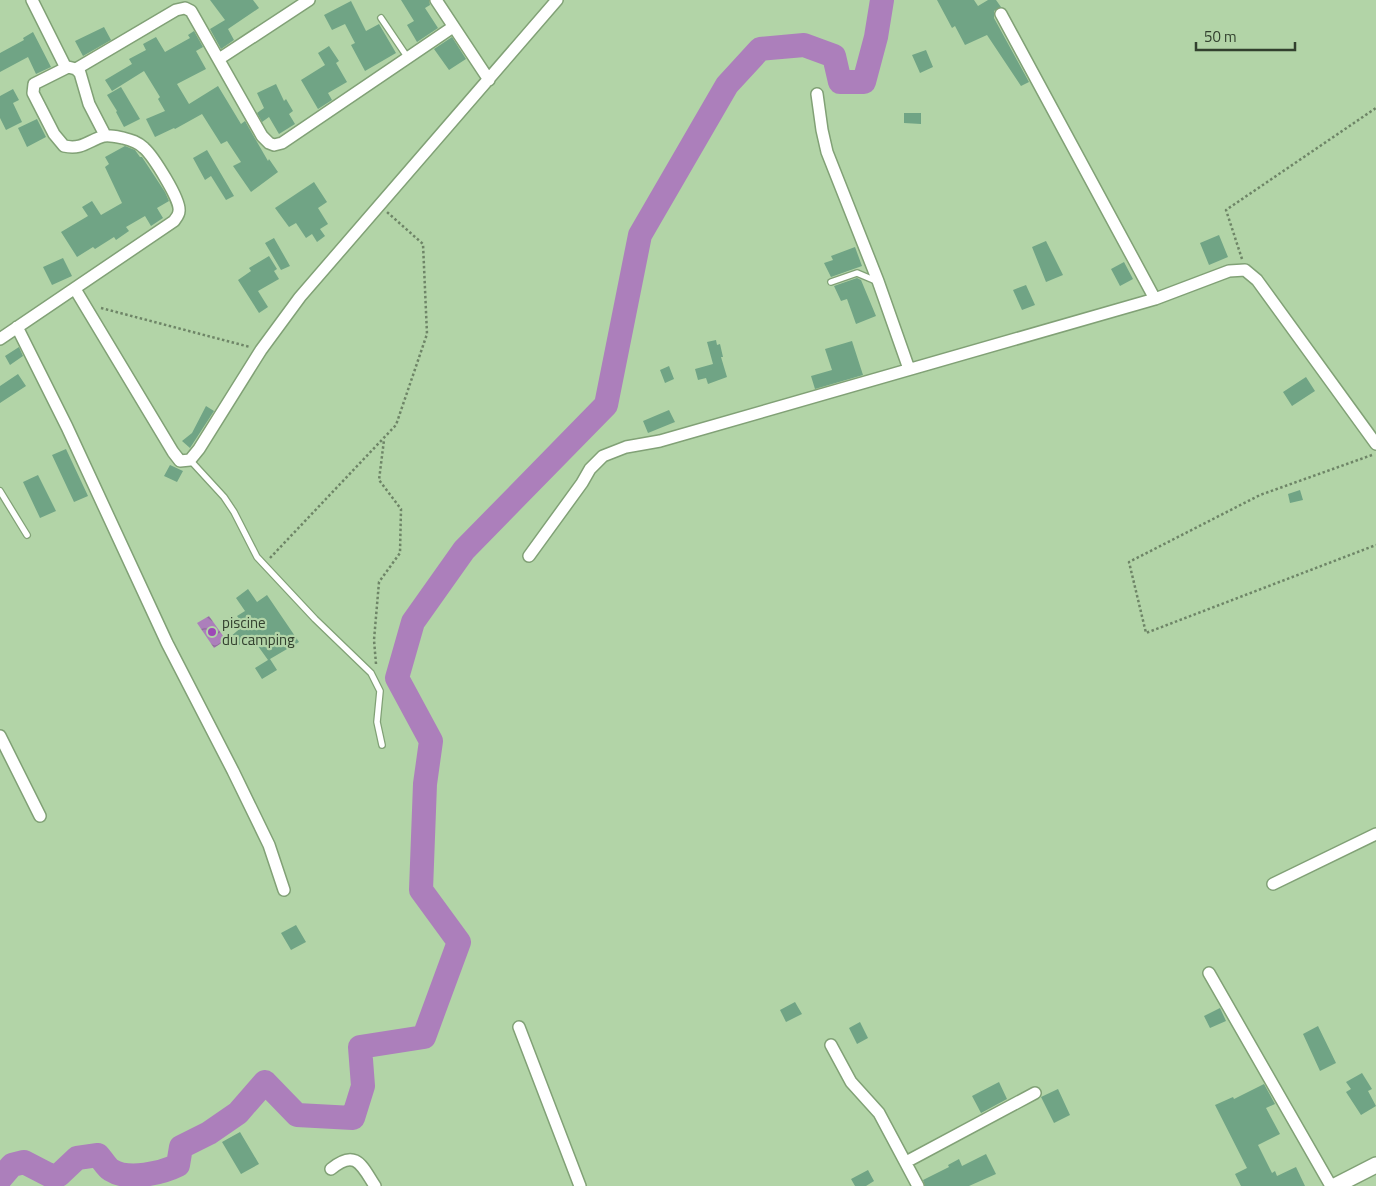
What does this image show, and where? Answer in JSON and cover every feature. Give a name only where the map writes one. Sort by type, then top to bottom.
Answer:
[{"type":"street","points":[[32,0],[71,69],[80,74],[89,104],[105,136]]},
{"type":"street","points":[[219,59],[309,0]]},
{"type":"street","points":[[436,0],[489,80]]},
{"type":"street","points":[[75,288],[173,452],[180,460],[190,460],[199,449],[262,350],[300,297],[557,0]]},
{"type":"street","points":[[0,339],[174,221],[180,210],[178,202],[160,169],[145,149],[137,142],[105,136],[88,144],[64,146],[54,134],[33,93],[34,84],[71,69],[176,10],[185,8],[191,11],[262,136],[274,145],[282,143],[453,27]]},
{"type":"street","points":[[1001,14],[1154,299]]},
{"type":"street","points":[[817,94],[827,152],[878,282],[909,369]]},
{"type":"street","points":[[529,556],[590,469],[603,456],[626,447],[660,441],[1154,299],[1229,271],[1245,270],[1257,280],[1376,444]]},
{"type":"street","points":[[17,327],[67,427],[167,643],[269,844],[284,890]]},
{"type":"street","points":[[0,736],[40,816]]},
{"type":"street","points":[[1273,884],[1376,834]]},
{"type":"street","points":[[1209,973],[1339,1185],[1376,1165]]},
{"type":"street","points":[[519,1027],[580,1186]]},
{"type":"street","points":[[831,1045],[851,1082],[879,1113],[918,1186]]},
{"type":"street","points":[[906,1162],[1035,1093]]},
{"type":"street","points":[[332,1168],[340,1161],[355,1160],[361,1164],[375,1186]]},
{"type":"lane","points":[[382,18],[408,58]]},
{"type":"lane","points":[[831,282],[858,272],[878,282]]},
{"type":"lane","points":[[190,460],[224,497],[234,512],[257,557],[315,619],[371,673],[380,691],[377,722],[382,745]]},
{"type":"lane","points":[[0,491],[28,535]]},
{"type":"path","points":[[1245,270],[1226,210],[1376,108]]},
{"type":"path","points":[[264,564],[396,425],[427,334],[423,244],[379,205]]},
{"type":"path","points":[[85,304],[262,350]]},
{"type":"path","points":[[376,665],[374,640],[379,582],[400,553],[401,510],[379,480],[384,438]]},
{"type":"path","points":[[1376,454],[1260,495],[1129,562],[1146,633],[1376,545]]},
{"type":"water","name":"piscine du camping","points":[[209,616],[226,640],[214,648],[197,623]]},
{"type":"building","points":[[210,0],[253,0],[259,8],[228,29],[234,40],[221,49],[210,29],[225,20]]},
{"type":"building","points":[[401,0],[429,0],[430,5],[425,8],[438,28],[417,42],[407,25],[414,21]]},
{"type":"building","points":[[937,0],[974,0],[978,6],[988,0],[996,0],[1001,7],[994,11],[994,18],[1029,82],[1021,86],[987,35],[965,45],[955,26],[952,28]]},
{"type":"building","points":[[351,1],[366,31],[379,24],[396,53],[365,71],[351,45],[355,43],[345,24],[332,30],[324,15]]},
{"type":"building","points":[[104,27],[111,40],[83,56],[75,41]]},
{"type":"building","points":[[194,31],[203,47],[196,51],[206,69],[177,84],[189,104],[218,86],[241,124],[245,121],[268,161],[269,159],[278,172],[251,192],[233,166],[241,162],[227,141],[221,144],[202,114],[175,129],[155,137],[146,119],[165,111],[158,99],[160,97],[144,71],[112,91],[105,80],[132,64],[129,59],[146,50],[143,44],[156,37],[165,52],[190,38],[188,35]]},
{"type":"building","points":[[33,32],[51,67],[36,74],[28,57],[0,72],[0,53],[24,40],[23,38]]},
{"type":"building","points":[[452,37],[466,59],[449,70],[434,49]]},
{"type":"building","points":[[329,46],[339,61],[336,63],[347,82],[328,93],[332,100],[318,109],[301,80],[325,65],[318,53]]},
{"type":"building","points":[[926,50],[933,67],[920,73],[912,55]]},
{"type":"building","points":[[276,84],[284,101],[286,99],[293,111],[289,114],[295,124],[279,134],[269,117],[262,122],[257,113],[264,108],[257,93]]},
{"type":"building","points":[[121,87],[140,119],[124,127],[107,95]]},
{"type":"building","points":[[13,89],[19,100],[13,103],[22,122],[6,130],[0,118],[0,96]]},
{"type":"building","points":[[904,113],[921,113],[921,124],[904,123]]},
{"type":"building","points":[[37,119],[46,137],[27,147],[18,128]]},
{"type":"building","points":[[125,146],[135,150],[142,157],[165,192],[169,201],[157,208],[163,218],[151,226],[145,216],[126,227],[129,231],[116,240],[114,237],[95,249],[93,247],[77,257],[61,232],[88,216],[82,207],[92,201],[101,215],[122,203],[105,167],[109,164],[105,157]]},
{"type":"building","points":[[207,150],[234,196],[226,200],[211,176],[205,180],[193,158]]},
{"type":"building","points":[[314,182],[327,202],[318,208],[328,224],[320,229],[325,236],[317,242],[312,234],[306,238],[296,223],[289,227],[275,208]]},
{"type":"building","points":[[1219,235],[1228,257],[1209,265],[1200,243]]},
{"type":"building","points":[[274,238],[290,266],[281,270],[265,243]]},
{"type":"building","points":[[1046,241],[1063,275],[1046,282],[1032,247]]},
{"type":"building","points":[[855,247],[862,266],[831,277],[824,263],[833,260],[831,256]]},
{"type":"building","points":[[269,256],[277,269],[274,271],[279,279],[258,291],[268,307],[259,313],[238,280],[251,271],[249,268]]},
{"type":"building","points":[[63,258],[72,276],[52,285],[43,267]]},
{"type":"building","points":[[1124,262],[1133,279],[1120,286],[1111,269]]},
{"type":"building","points":[[857,278],[861,280],[876,316],[856,324],[847,299],[841,301],[834,286]]},
{"type":"building","points":[[1026,285],[1035,305],[1022,310],[1013,290]]},
{"type":"building","points":[[716,340],[717,345],[720,344],[723,357],[721,357],[727,377],[708,384],[706,378],[698,380],[695,369],[713,364],[707,342]]},
{"type":"building","points":[[852,341],[863,375],[815,389],[811,376],[832,370],[825,349]]},
{"type":"building","points":[[19,347],[23,356],[10,365],[5,356]]},
{"type":"building","points":[[669,366],[674,379],[665,383],[660,370]]},
{"type":"building","points":[[18,374],[26,386],[0,403],[0,386]]},
{"type":"building","points":[[1306,377],[1315,391],[1292,406],[1283,392]]},
{"type":"building","points":[[206,406],[214,411],[190,448],[182,441],[192,433]]},
{"type":"building","points":[[669,410],[675,422],[648,433],[643,421]]},
{"type":"building","points":[[66,449],[88,496],[74,502],[52,455]]},
{"type":"building","points":[[170,465],[183,471],[177,482],[164,476]]},
{"type":"building","points":[[38,475],[56,511],[40,518],[23,482]]},
{"type":"building","points":[[1300,490],[1303,500],[1290,503],[1288,494]]},
{"type":"building","points":[[248,589],[257,602],[267,595],[299,642],[270,659],[277,670],[262,679],[255,668],[268,660],[250,635],[237,647],[229,638],[244,625],[237,616],[245,611],[236,598]]},
{"type":"building","points":[[296,925],[306,942],[291,950],[281,933]]},
{"type":"building","points":[[795,1002],[802,1014],[786,1022],[780,1010]]},
{"type":"building","points":[[1220,1008],[1226,1021],[1210,1028],[1204,1016]]},
{"type":"building","points":[[860,1022],[868,1038],[857,1044],[849,1028]]},
{"type":"building","points":[[1318,1026],[1336,1063],[1320,1071],[1303,1034]]},
{"type":"building","points":[[1362,1073],[1372,1089],[1368,1091],[1376,1106],[1361,1115],[1346,1092],[1351,1089],[1346,1082]]},
{"type":"building","points":[[999,1082],[1007,1099],[981,1113],[972,1096]]},
{"type":"building","points":[[1264,1084],[1275,1104],[1266,1108],[1280,1134],[1258,1145],[1272,1173],[1275,1171],[1277,1176],[1296,1167],[1305,1186],[1241,1186],[1235,1174],[1247,1168],[1215,1105],[1233,1097],[1234,1099]]},
{"type":"building","points":[[1058,1089],[1070,1115],[1054,1123],[1041,1097]]},
{"type":"building","points":[[240,1132],[259,1164],[241,1174],[222,1142]]},
{"type":"building","points":[[986,1154],[996,1174],[969,1186],[925,1186],[923,1180],[949,1167],[948,1165],[959,1159],[962,1166]]},
{"type":"building","points":[[868,1170],[874,1181],[866,1186],[855,1186],[851,1179]]},
{"type":"waterway","points":[[0,1179],[12,1165],[24,1162],[51,1176],[59,1175],[77,1158],[98,1155],[111,1170],[126,1175],[145,1175],[171,1168],[178,1165],[181,1147],[209,1133],[238,1113],[265,1082],[297,1115],[353,1118],[363,1086],[360,1047],[424,1037],[459,942],[421,890],[425,784],[431,741],[397,678],[413,622],[464,550],[606,405],[640,235],[727,85],[760,49],[804,45],[834,56],[840,82],[864,82],[876,37],[882,0]]},
{"type":"place","name":"piscine du camping","points":[[212,632]]}]
